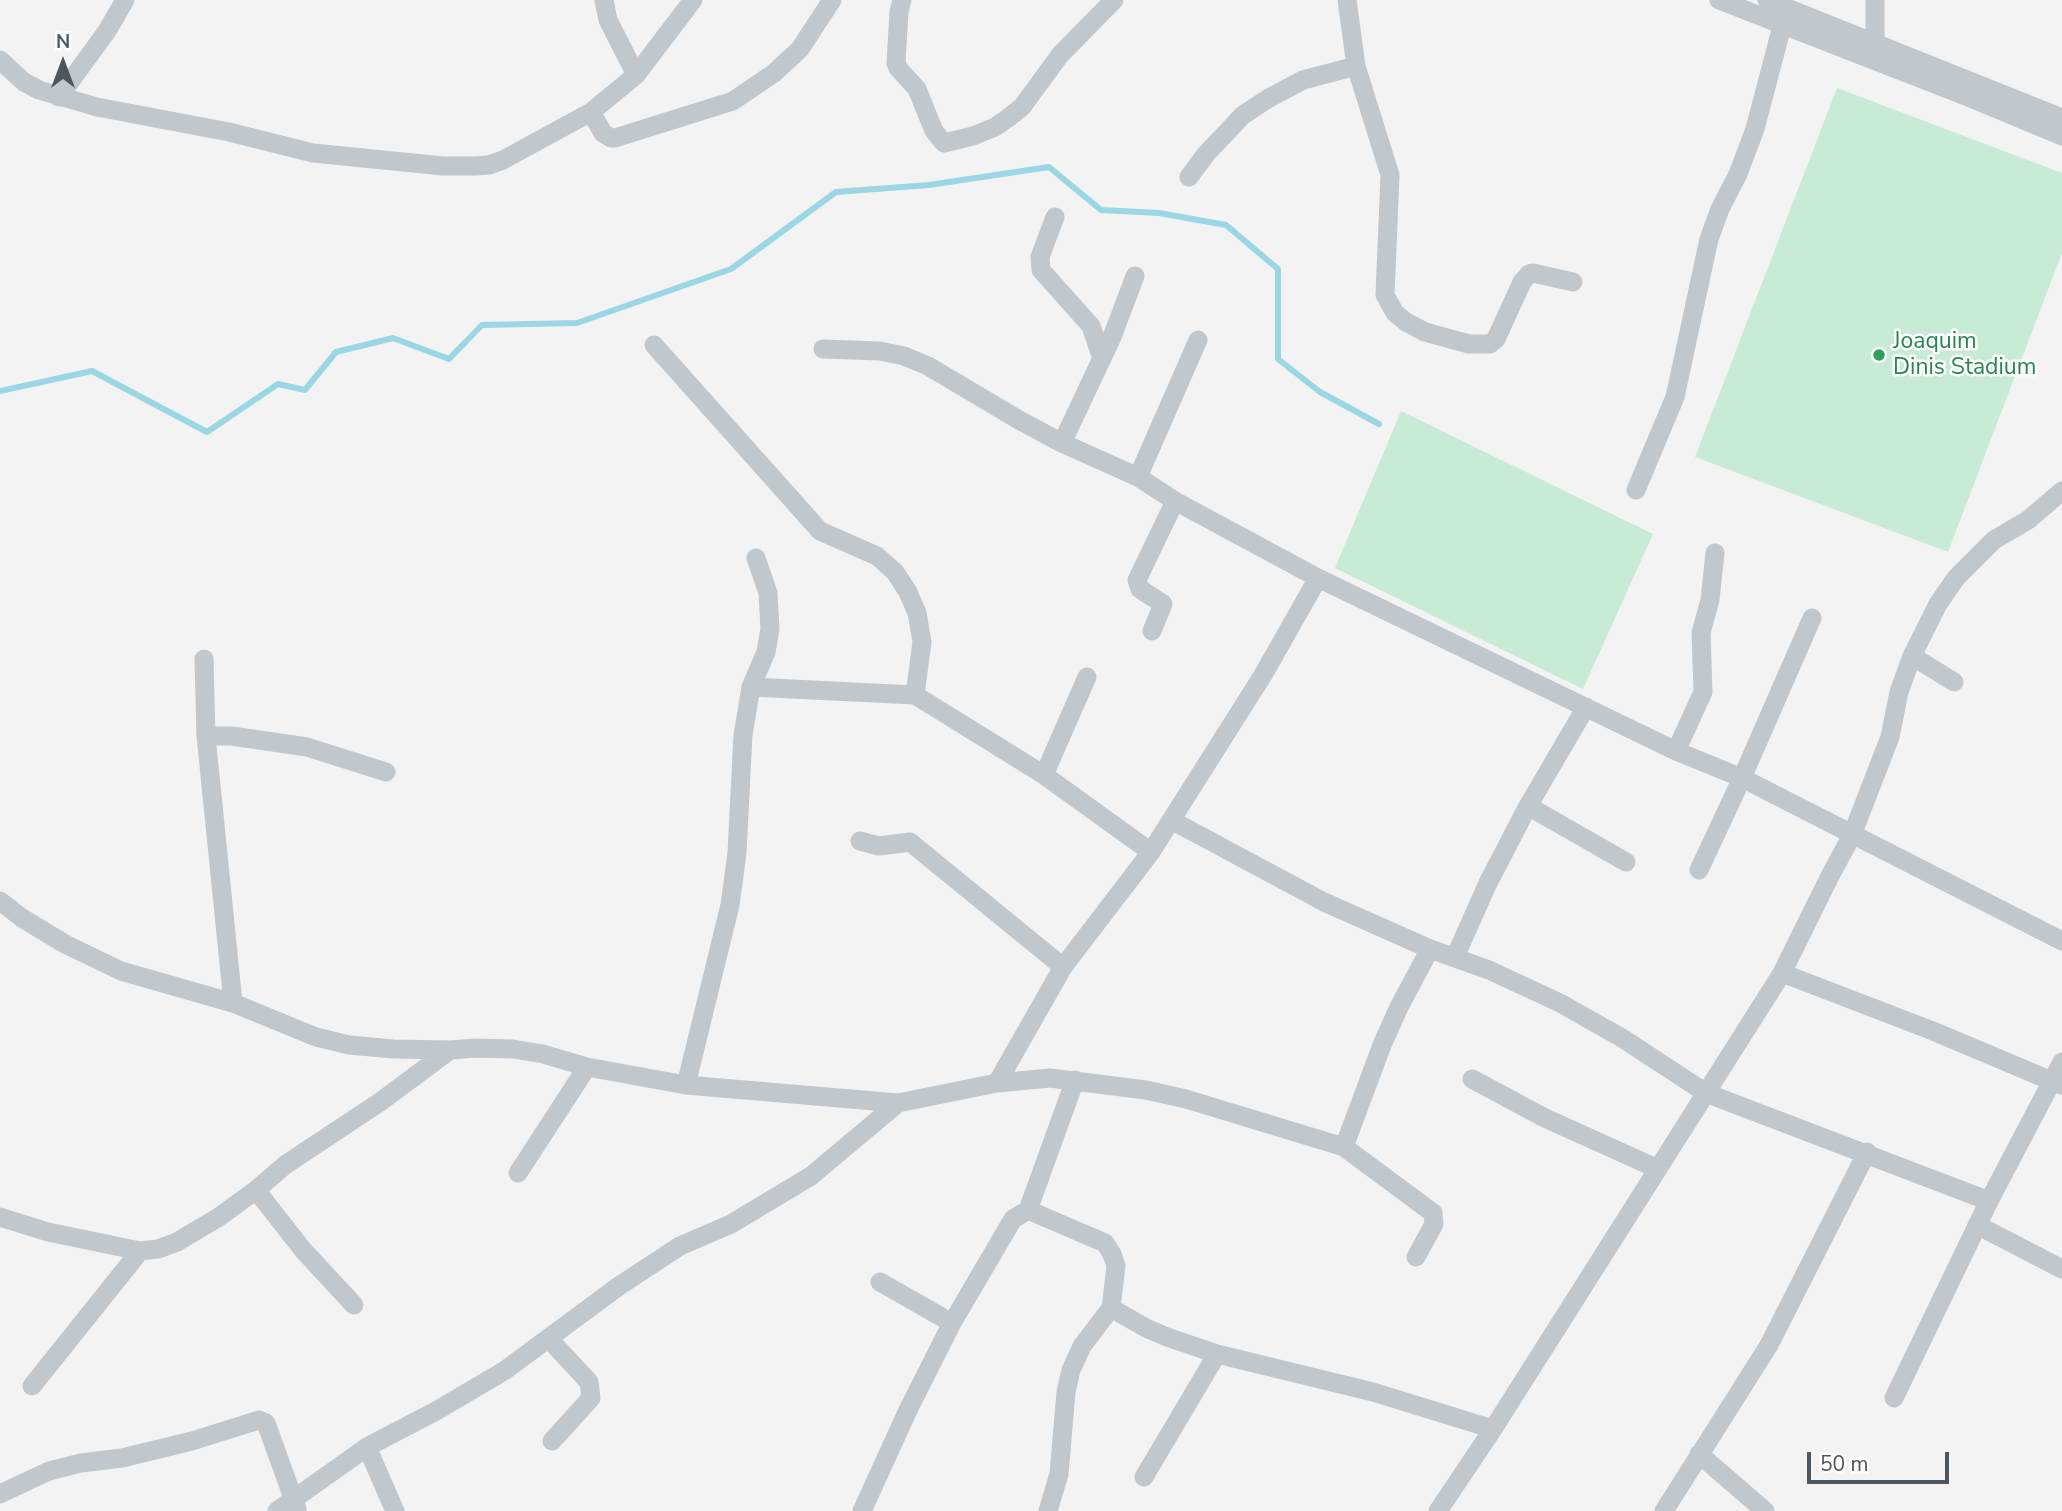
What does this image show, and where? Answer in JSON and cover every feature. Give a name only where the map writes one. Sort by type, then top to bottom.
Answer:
[{"type":"street","points":[[59,97],[107,31],[125,0]]},
{"type":"street","points":[[604,0],[608,20],[636,75]]},
{"type":"street","points":[[0,60],[24,82],[38,90],[97,107],[229,132],[313,153],[443,166],[475,166],[496,162],[591,112],[636,75],[693,0]]},
{"type":"street","points":[[591,112],[603,133],[615,138],[733,101],[766,79],[800,49],[832,0]]},
{"type":"street","points":[[902,0],[896,63],[917,89],[934,131],[944,143],[995,127],[1022,107],[1053,63],[1114,0]]},
{"type":"street","points":[[1347,0],[1356,66],[1390,175],[1385,295],[1395,313],[1425,331],[1469,344],[1490,344],[1496,339],[1522,282],[1529,274],[1573,282]]},
{"type":"street","points":[[1720,0],[2062,136]]},
{"type":"street","points":[[1767,0],[2062,118]]},
{"type":"street","points":[[1875,0],[1875,45]]},
{"type":"street","points":[[1636,490],[1675,397],[1709,239],[1755,129],[1782,26]]},
{"type":"street","points":[[1189,177],[1206,154],[1243,116],[1269,98],[1303,80],[1356,66]]},
{"type":"street","points":[[1055,217],[1040,257],[1041,270],[1091,326],[1102,359]]},
{"type":"street","points":[[1062,443],[1102,359],[1135,276]]},
{"type":"street","points":[[1138,477],[1198,340]]},
{"type":"street","points":[[654,345],[820,531],[877,556],[895,572],[917,613],[922,642],[915,695]]},
{"type":"street","points":[[823,349],[880,351],[904,356],[928,366],[1062,443],[1138,477],[1175,501],[1318,579],[1676,751],[1742,778],[2062,941]]},
{"type":"street","points":[[1438,1511],[1783,973],[1852,835],[1890,737],[1899,692],[1938,604],[1956,578],[1994,540],[2028,520],[2062,491]]},
{"type":"street","points":[[1152,631],[1163,604],[1140,589],[1137,580],[1175,501]]},
{"type":"street","points":[[1676,751],[1703,692],[1701,633],[1710,600],[1716,553]]},
{"type":"street","points":[[686,1085],[730,905],[737,853],[743,735],[751,687],[766,652],[770,629],[768,593],[756,558]]},
{"type":"street","points":[[998,1083],[1063,967],[1151,852],[1263,675],[1318,579]]},
{"type":"street","points":[[1699,870],[1812,618]]},
{"type":"street","points":[[1913,656],[1954,682]]},
{"type":"street","points":[[204,659],[206,736],[233,1003]]},
{"type":"street","points":[[1044,775],[1087,677]]},
{"type":"street","points":[[751,687],[915,695],[1044,775],[1151,852]]},
{"type":"street","points":[[1455,957],[1488,883],[1528,806],[1586,707]]},
{"type":"street","points":[[206,736],[232,736],[307,747],[386,772]]},
{"type":"street","points":[[1528,806],[1626,862]]},
{"type":"street","points":[[1171,820],[1324,902],[1560,1003],[1622,1038],[1706,1093],[1989,1200]]},
{"type":"street","points":[[860,841],[879,846],[910,842],[1063,967]]},
{"type":"street","points":[[0,901],[65,944],[121,971],[233,1003],[316,1037],[349,1045],[393,1049],[513,1049],[543,1054],[587,1067],[686,1085],[898,1103],[998,1083],[1050,1078],[1146,1090],[1186,1100],[1344,1147],[1433,1213],[1434,1224],[1416,1257]]},
{"type":"street","points":[[1344,1147],[1382,1045],[1430,949]]},
{"type":"street","points":[[1783,973],[1934,1031],[2057,1083]]},
{"type":"street","points":[[0,1217],[73,1238],[140,1251],[158,1249],[177,1242],[256,1191],[285,1165],[380,1102],[450,1050]]},
{"type":"street","points":[[1894,1398],[1989,1200],[2057,1083],[2062,1062]]},
{"type":"street","points":[[517,1173],[587,1067]]},
{"type":"street","points":[[1472,1079],[1545,1118],[1658,1169]]},
{"type":"street","points":[[862,1511],[952,1323],[1013,1219],[1028,1210],[1074,1080]]},
{"type":"street","points":[[277,1511],[296,1504],[367,1447],[470,1391],[680,1246],[731,1224],[811,1176],[898,1103]]},
{"type":"street","points":[[1664,1511],[1769,1345],[1867,1152]]},
{"type":"street","points":[[256,1191],[303,1250],[354,1305]]},
{"type":"street","points":[[1028,1210],[1105,1243],[1116,1266],[1111,1308],[1082,1346],[1071,1370],[1066,1392],[1059,1474],[1048,1511]]},
{"type":"street","points":[[1977,1225],[2062,1269]]},
{"type":"street","points":[[32,1386],[140,1251]]},
{"type":"street","points":[[880,1282],[952,1323]]},
{"type":"street","points":[[1111,1308],[1167,1337],[1217,1354],[1373,1392],[1493,1429]]},
{"type":"street","points":[[549,1339],[589,1382],[591,1398],[552,1441]]},
{"type":"street","points":[[1144,1477],[1217,1354]]},
{"type":"street","points":[[0,1494],[49,1471],[180,1444],[259,1420],[266,1423],[296,1504]]},
{"type":"street","points":[[367,1447],[396,1511]]},
{"type":"street","points":[[1699,1454],[1765,1511]]},
{"type":"green space","name":"Joaquim Dinis Stadium","points":[[1837,88],[2062,173],[2062,253],[1948,552],[1695,457]]},
{"type":"green space","points":[[1401,411],[1653,534],[1583,689],[1335,568]]},
{"type":"waterway","points":[[0,391],[92,371],[207,432],[278,384],[305,390],[336,352],[393,338],[449,359],[482,325],[577,323],[731,269],[836,192],[929,185],[1049,167],[1101,210],[1159,213],[1226,225],[1278,269],[1278,359],[1320,392],[1379,424]]},
{"type":"place","name":"Joaquim Dinis Stadium","points":[[1879,355]]}]
